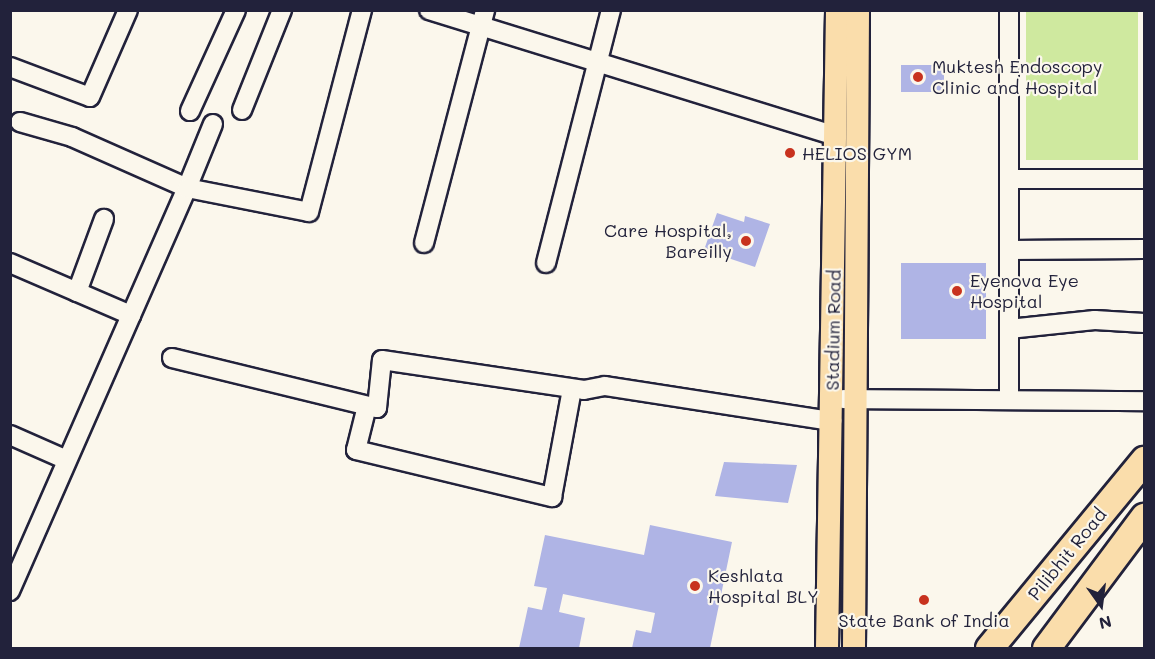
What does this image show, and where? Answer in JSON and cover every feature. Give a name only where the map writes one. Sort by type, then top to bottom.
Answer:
[{"type":"highway","name":"Pilibhit Road","points":[[989,648],[1144,460]]},
{"type":"highway","points":[[1046,648],[1144,517]]},
{"type":"main road","name":"Stadium Road","points":[[827,648],[837,10]]},
{"type":"main road","name":"Stadium Road","points":[[854,648],[858,10]]},
{"type":"street","points":[[10,67],[90,97],[128,10]]},
{"type":"street","points":[[190,111],[236,10]]},
{"type":"street","points":[[242,110],[282,10]]},
{"type":"street","points":[[20,122],[72,137],[187,188],[309,212],[362,10]]},
{"type":"street","points":[[429,10],[483,18],[597,62],[835,136]]},
{"type":"street","points":[[546,263],[611,10]]},
{"type":"street","points":[[1009,10],[1009,400]]},
{"type":"street","points":[[424,243],[483,18]]},
{"type":"street","points":[[10,591],[17,559],[67,460],[213,124]]},
{"type":"street","points":[[1009,179],[1144,179]]},
{"type":"street","points":[[77,292],[104,219]]},
{"type":"street","points":[[1009,250],[1144,249]]},
{"type":"street","points":[[10,264],[131,315]]},
{"type":"street","points":[[1009,329],[1095,320],[1144,323]]},
{"type":"street","points":[[172,358],[377,408],[382,360],[572,389],[605,386],[832,410],[855,400],[1144,401]]},
{"type":"street","points":[[367,406],[356,450],[552,497],[572,389]]},
{"type":"street","points":[[10,435],[67,460]]},
{"type":"green space","points":[[1026,11],[1138,11],[1138,160],[1026,160]]},
{"type":"building","points":[[901,65],[944,65],[944,92],[901,92]]},
{"type":"building","points":[[717,213],[744,222],[745,216],[770,224],[755,267],[704,250]]},
{"type":"building","points":[[901,263],[986,263],[986,339],[901,339]]},
{"type":"building","points":[[724,462],[797,465],[788,503],[715,496]]},
{"type":"building","points":[[650,525],[732,542],[710,648],[632,648],[636,630],[651,633],[655,613],[563,594],[559,612],[585,618],[579,648],[519,648],[528,607],[542,610],[547,588],[534,586],[545,535],[644,555]]},
{"type":"place","name":"Muktesh Endoscopy Clinic and Hospital","points":[[918,77]]},
{"type":"place","name":"HELIOS GYM","points":[[790,153]]},
{"type":"place","name":"Care Hospital, Bareilly","points":[[746,241]]},
{"type":"place","name":"Eyenova Eye Hospital","points":[[957,291]]},
{"type":"place","name":"Keshlata Hospital BLY","points":[[695,586]]},
{"type":"place","name":"State Bank of India","points":[[924,600]]}]
